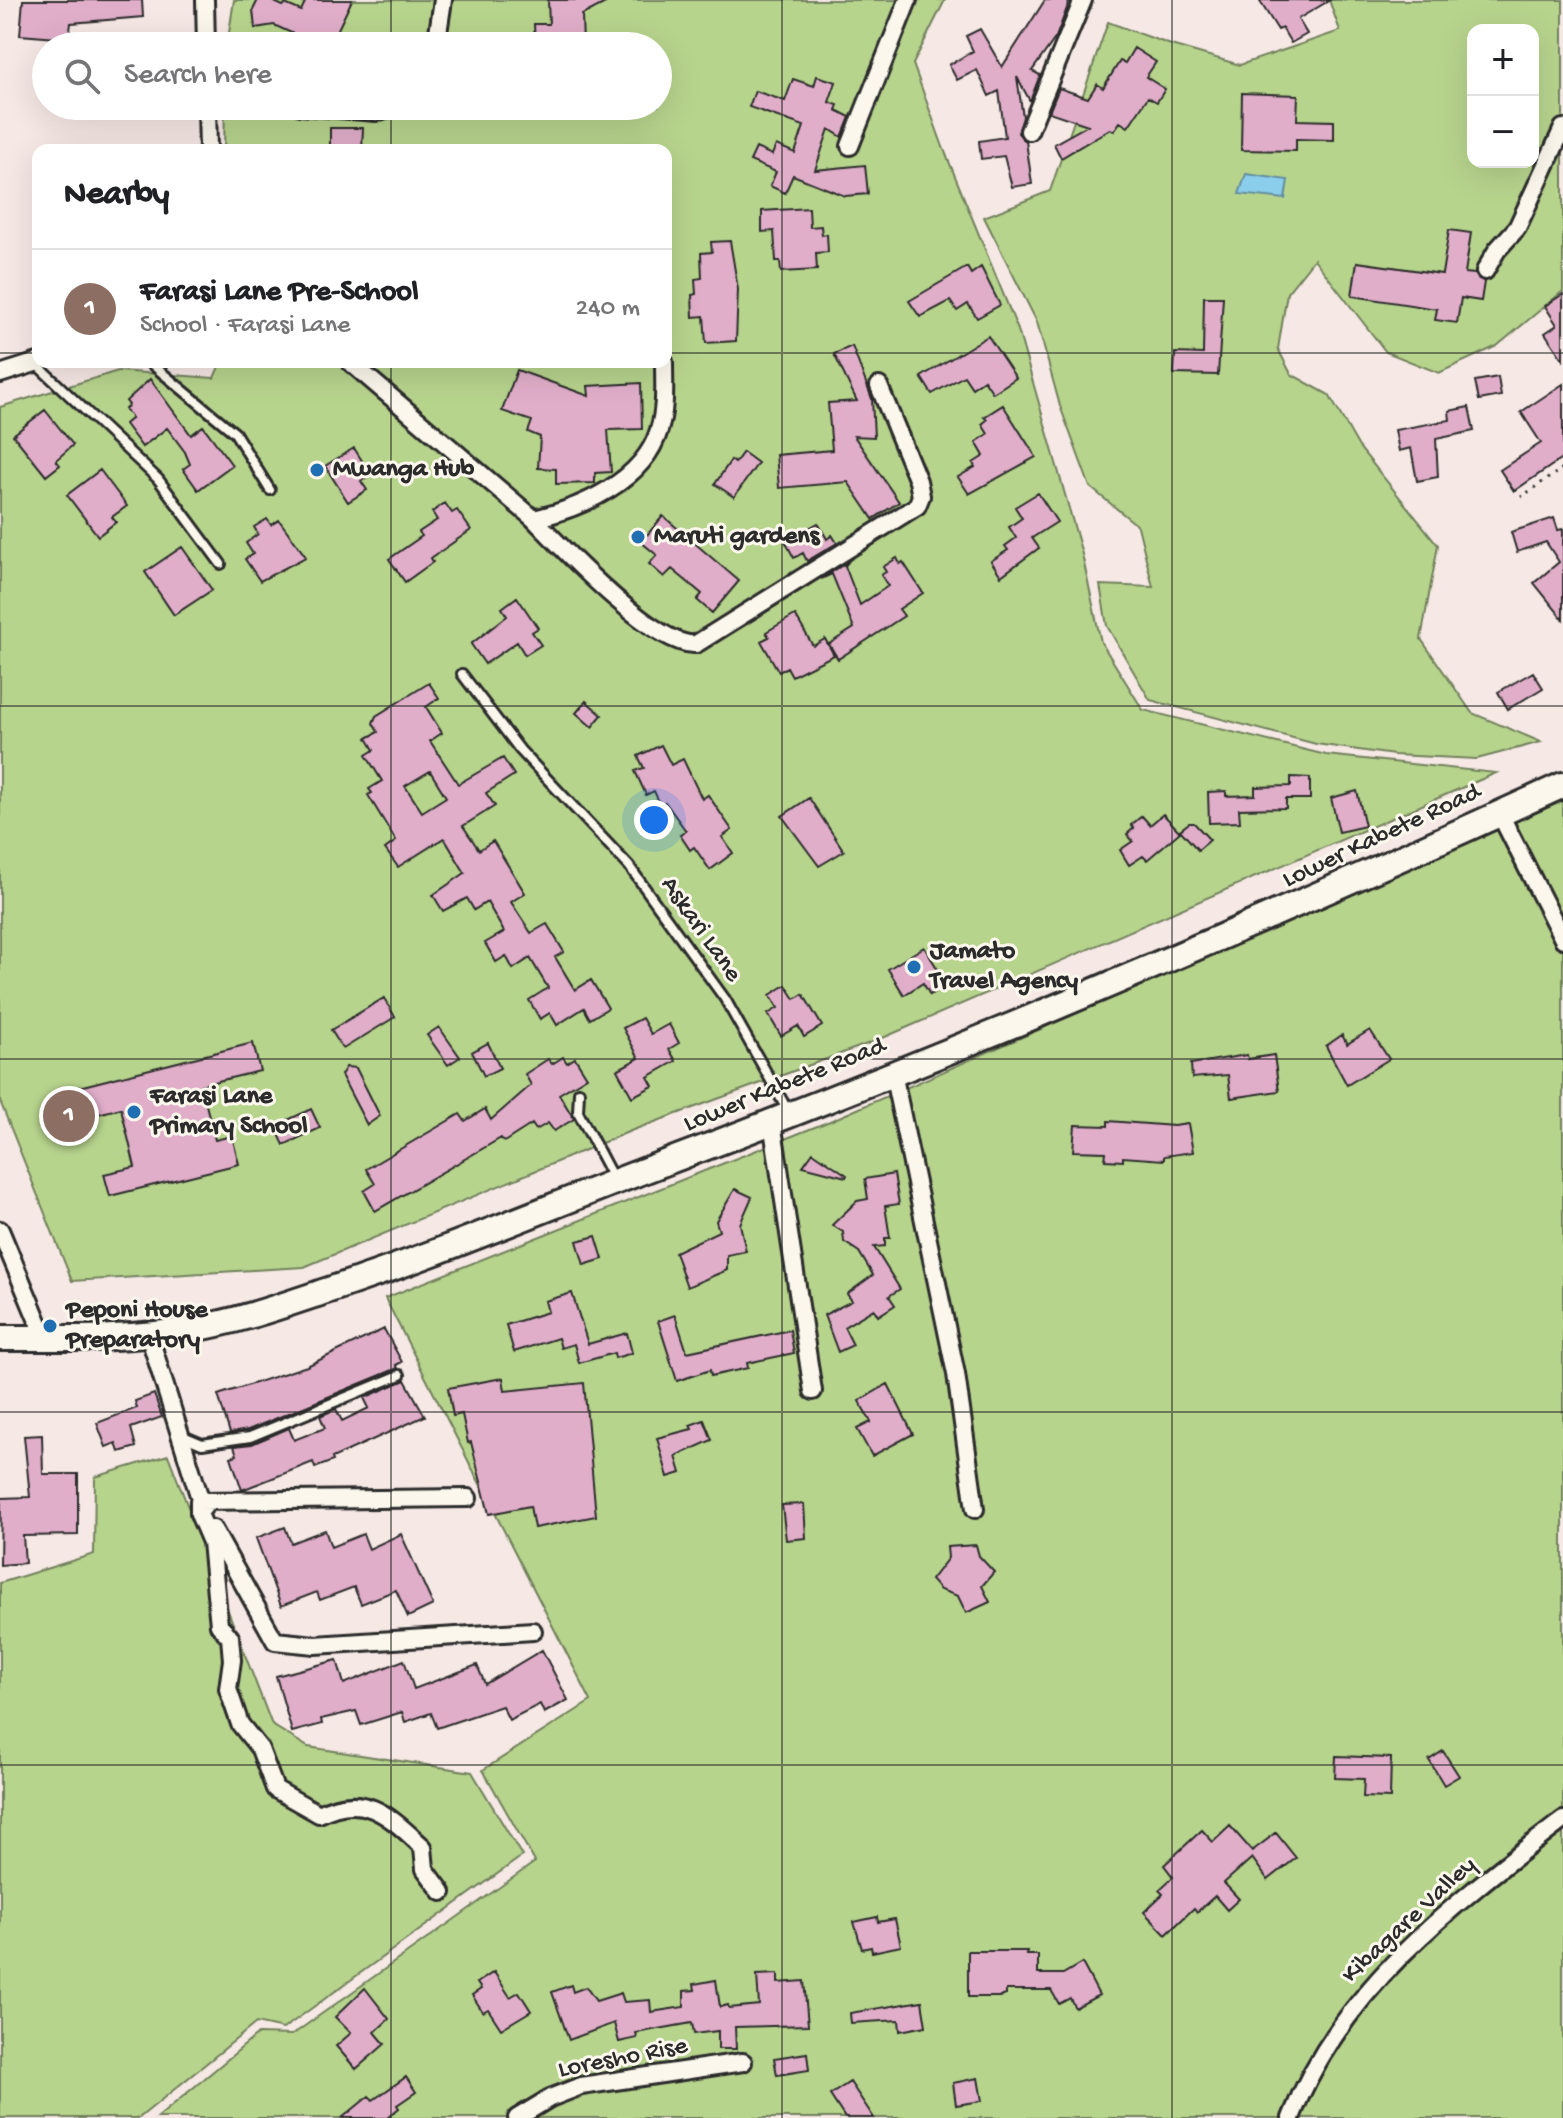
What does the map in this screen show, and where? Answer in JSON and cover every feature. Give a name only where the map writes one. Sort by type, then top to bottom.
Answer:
[{"type":"main road","name":"Lower Kabete Road","points":[[0,1338],[149,1335],[251,1317],[394,1268],[781,1119],[1274,917],[1563,785]]},
{"type":"street","points":[[205,0],[206,32]]},
{"type":"street","points":[[438,32],[443,0]]},
{"type":"street","points":[[850,146],[908,0]]},
{"type":"street","points":[[1029,131],[1083,0]]},
{"type":"street","points":[[207,120],[208,144]]},
{"type":"street","points":[[1485,271],[1497,250],[1517,228],[1563,128]]},
{"type":"street","points":[[0,374],[32,364]]},
{"type":"street","points":[[357,368],[534,519],[602,585],[662,634],[684,645],[696,644],[917,506],[921,496],[918,481],[879,386]]},
{"type":"street","points":[[534,519],[591,499],[629,472],[650,451],[661,421],[664,368]]},
{"type":"street","points":[[1500,814],[1563,939]]},
{"type":"street","points":[[893,1073],[956,1374],[975,1509]]},
{"type":"street","points":[[781,1119],[813,1391]]},
{"type":"street","points":[[0,1230],[45,1338]]},
{"type":"street","points":[[149,1335],[199,1501],[275,1641],[315,1645],[533,1631]]},
{"type":"street","points":[[199,1501],[468,1498]]},
{"type":"street","points":[[199,1501],[199,1514],[211,1542],[219,1625],[230,1637],[232,1660],[228,1689],[240,1724],[260,1749],[275,1789],[319,1814],[336,1805],[369,1805],[388,1816],[423,1847],[425,1869],[442,1892]]},
{"type":"street","name":"Kibagare Valley","points":[[1291,2118],[1313,2066],[1379,1976],[1445,1916],[1563,1820]]},
{"type":"street","name":"Loresho Rise","points":[[517,2118],[550,2098],[581,2086],[743,2062]]},
{"type":"lane","points":[[41,368],[158,479],[221,564]]},
{"type":"lane","points":[[156,368],[235,433],[270,490]]},
{"type":"lane","name":"Askari Lane","points":[[462,674],[520,750],[629,866],[725,999],[781,1119]]},
{"type":"lane","points":[[579,1092],[578,1112],[615,1182]]},
{"type":"lane","points":[[179,1434],[202,1444],[250,1437],[400,1375]]},
{"type":"path","points":[[1521,497],[1563,468]]},
{"type":"green space","points":[[234,0],[945,0],[913,64],[943,147],[1018,330],[1082,554],[1101,642],[1143,710],[1326,755],[1496,773],[878,1040],[633,1130],[304,1267],[72,1281],[0,1101],[0,407],[118,371],[214,378],[218,368],[672,368],[672,144],[224,144],[225,120],[672,120],[672,32],[229,32]]},
{"type":"green space","points":[[1329,0],[1563,0],[1563,291],[1497,346],[1439,373],[1386,352],[1314,259],[1287,293],[1278,349],[1291,374],[1329,395],[1359,447],[1438,545],[1421,639],[1472,713],[1541,742],[1477,759],[1394,755],[1316,744],[1150,700],[1107,626],[1100,585],[1153,587],[1138,526],[1090,487],[1060,406],[1037,322],[984,217],[1050,191],[1108,22],[1240,65],[1340,31]]},
{"type":"green space","points":[[1563,801],[1563,2118],[157,2118],[258,2034],[292,2035],[535,1862],[483,1770],[591,1701],[385,1298],[830,1121]]},
{"type":"green space","points":[[168,1455],[272,1725],[308,1747],[472,1772],[522,1856],[283,2029],[256,2023],[139,2118],[0,2118],[0,1583],[94,1554],[95,1477]]},
{"type":"water","points":[[1246,174],[1288,180],[1285,199],[1239,194]]},
{"type":"building","points":[[23,0],[142,0],[143,17],[71,23],[70,32],[20,35]]},
{"type":"building","points":[[258,0],[270,0],[301,11],[306,0],[352,0],[337,32],[289,32],[274,25],[255,28],[253,10]]},
{"type":"building","points":[[548,0],[611,0],[582,15],[583,32],[534,32],[534,24],[549,24]]},
{"type":"building","points":[[1045,0],[1070,0],[1056,37],[1032,71],[1040,75],[1030,101],[1017,77],[1023,117],[1018,133],[1026,141],[1032,184],[1012,187],[1004,156],[981,159],[979,141],[1005,137],[999,91],[989,96],[977,70],[957,80],[949,65],[973,51],[966,36],[980,29],[1002,67]]},
{"type":"building","points":[[1259,0],[1330,0],[1298,19],[1307,34],[1291,43],[1282,28],[1278,30]]},
{"type":"building","points":[[1134,48],[1156,62],[1146,77],[1165,89],[1157,102],[1148,97],[1128,127],[1120,122],[1114,131],[1110,129],[1061,158],[1054,144],[1088,125],[1049,112],[1059,88],[1088,98],[1097,84],[1103,88],[1120,61],[1125,63]]},
{"type":"building","points":[[817,76],[836,82],[829,102],[838,105],[836,110],[850,117],[842,137],[829,129],[815,170],[865,165],[868,194],[845,196],[793,175],[785,193],[770,186],[776,172],[750,161],[756,148],[772,155],[776,145],[795,153],[804,126],[749,107],[755,91],[785,101],[793,79],[814,86]]},
{"type":"building","points":[[1242,93],[1298,95],[1297,120],[1334,121],[1334,140],[1296,139],[1296,151],[1241,150]]},
{"type":"building","points":[[330,128],[363,128],[362,144],[330,144]]},
{"type":"building","points":[[809,208],[810,227],[821,226],[822,235],[827,234],[828,252],[816,253],[817,270],[781,272],[780,261],[776,261],[774,231],[762,232],[762,211]]},
{"type":"building","points":[[1449,230],[1471,233],[1465,273],[1475,274],[1484,282],[1481,301],[1461,298],[1457,323],[1435,320],[1437,309],[1352,296],[1357,262],[1442,274]]},
{"type":"building","points":[[730,241],[738,289],[736,341],[706,343],[704,316],[693,317],[695,279],[702,278],[701,253],[712,252],[711,242]]},
{"type":"building","points":[[967,267],[971,274],[981,267],[1000,305],[977,318],[968,304],[957,311],[950,301],[920,317],[909,301]]},
{"type":"building","points":[[1563,294],[1563,360],[1545,333],[1557,325],[1545,306]]},
{"type":"building","points":[[1204,297],[1223,297],[1218,375],[1174,374],[1175,353],[1203,354]]},
{"type":"building","points":[[988,336],[1016,378],[993,393],[984,380],[972,388],[964,376],[932,394],[921,377]]},
{"type":"building","points":[[852,346],[872,399],[874,437],[854,436],[899,502],[873,519],[848,482],[779,488],[776,455],[832,450],[828,403],[857,401],[834,354]]},
{"type":"building","points":[[517,370],[589,396],[588,386],[641,383],[642,429],[608,430],[611,472],[595,473],[595,483],[556,484],[556,469],[538,468],[540,437],[528,432],[532,421],[502,411]]},
{"type":"building","points":[[1498,377],[1501,396],[1479,400],[1475,381]]},
{"type":"building","points":[[150,379],[191,435],[203,426],[232,465],[198,490],[183,469],[190,464],[185,452],[167,428],[142,447],[125,424],[132,418],[125,409],[129,405],[126,401]]},
{"type":"building","points":[[1563,384],[1563,458],[1514,491],[1500,470],[1541,443],[1521,412]]},
{"type":"building","points":[[1003,405],[1036,457],[969,494],[958,477],[975,467],[973,463],[984,456],[976,442],[988,434],[982,424],[987,420],[984,417]]},
{"type":"building","points":[[1469,407],[1474,431],[1436,439],[1438,477],[1417,481],[1411,448],[1399,451],[1395,430],[1450,420],[1449,411]]},
{"type":"building","points":[[45,410],[73,445],[56,460],[60,465],[46,476],[13,435]]},
{"type":"building","points":[[354,448],[371,475],[361,481],[367,490],[348,502],[325,466]]},
{"type":"building","points":[[743,452],[758,463],[734,497],[715,484],[731,460],[735,463]]},
{"type":"building","points":[[100,470],[127,506],[112,517],[116,522],[98,536],[67,495]]},
{"type":"building","points":[[1038,493],[1057,522],[1032,538],[1039,548],[1001,576],[991,561],[1008,550],[1005,546],[1016,538],[1009,527],[1022,518],[1015,507]]},
{"type":"building","points":[[445,503],[452,513],[457,510],[471,530],[431,558],[433,562],[405,582],[389,559],[422,536],[419,532],[437,520],[432,512]]},
{"type":"building","points":[[663,516],[739,581],[712,613],[697,600],[702,594],[672,569],[664,577],[649,564],[657,555],[641,542]]},
{"type":"building","points":[[1554,518],[1558,530],[1563,529],[1563,619],[1534,583],[1559,562],[1546,542],[1517,552],[1511,532]]},
{"type":"building","points":[[267,519],[271,525],[279,520],[306,557],[260,581],[245,559],[253,554],[246,543],[258,534],[254,527]]},
{"type":"building","points":[[818,523],[827,539],[832,535],[837,543],[807,561],[803,553],[794,558],[785,541]]},
{"type":"building","points":[[182,547],[212,590],[174,615],[145,572]]},
{"type":"building","points":[[897,558],[900,564],[903,562],[923,593],[899,609],[904,616],[838,659],[829,644],[854,628],[832,574],[821,579],[849,561],[845,566],[860,605],[888,586],[881,575],[886,572],[883,567]]},
{"type":"building","points":[[517,597],[538,628],[532,632],[541,645],[525,655],[517,642],[485,664],[471,644],[507,616],[502,608]]},
{"type":"building","points":[[795,615],[813,646],[825,639],[834,655],[792,676],[787,667],[779,672],[761,641],[769,637],[766,632]]},
{"type":"building","points":[[1533,672],[1543,688],[1508,709],[1498,692]]},
{"type":"building","points":[[429,683],[439,698],[426,707],[442,733],[430,741],[458,784],[503,758],[514,775],[486,793],[495,806],[463,826],[479,850],[493,841],[525,893],[511,902],[531,933],[547,924],[564,952],[555,957],[575,990],[591,980],[608,1008],[590,1019],[584,1008],[557,1025],[550,1013],[540,1019],[529,1000],[548,988],[530,958],[513,969],[506,956],[496,962],[485,943],[504,932],[487,902],[474,910],[467,898],[443,911],[433,895],[465,873],[444,838],[398,867],[385,849],[396,841],[368,795],[372,793],[369,789],[382,781],[366,755],[374,750],[367,738],[378,732],[373,723],[376,716]],"holes":[[[430,771],[446,797],[422,812],[405,786]]]},
{"type":"building","points":[[586,701],[602,715],[592,727],[576,713]]},
{"type":"building","points":[[661,745],[671,765],[683,759],[702,799],[708,795],[732,830],[722,837],[733,853],[710,870],[694,847],[690,850],[680,835],[686,831],[665,802],[660,804],[654,791],[646,795],[635,771],[644,768],[638,756]]},
{"type":"building","points":[[1291,777],[1310,778],[1310,799],[1286,799],[1286,808],[1239,809],[1240,822],[1209,823],[1208,792],[1226,791],[1226,796],[1255,795],[1255,787],[1291,786]]},
{"type":"building","points":[[1357,791],[1365,826],[1339,832],[1331,798]]},
{"type":"building","points":[[809,798],[844,851],[819,866],[782,816]]},
{"type":"building","points":[[1163,814],[1180,832],[1147,860],[1143,856],[1129,865],[1120,850],[1133,841],[1127,834],[1134,828],[1131,825],[1142,816],[1150,825]]},
{"type":"building","points":[[1194,823],[1210,840],[1198,850],[1180,830]]},
{"type":"building","points":[[924,947],[947,984],[930,995],[923,983],[904,995],[888,969]]},
{"type":"building","points":[[786,985],[795,999],[803,994],[822,1026],[804,1037],[798,1026],[781,1036],[768,1014],[778,1008],[770,995]]},
{"type":"building","points":[[384,998],[395,1017],[343,1049],[331,1030]]},
{"type":"building","points":[[642,1018],[651,1034],[669,1024],[679,1043],[669,1049],[676,1061],[648,1077],[653,1086],[632,1097],[617,1070],[639,1058],[623,1028]]},
{"type":"building","points":[[439,1027],[460,1057],[448,1065],[427,1035]]},
{"type":"building","points":[[1370,1030],[1389,1059],[1347,1085],[1326,1046],[1342,1035],[1347,1044]]},
{"type":"building","points":[[253,1043],[260,1071],[201,1085],[215,1140],[232,1136],[239,1164],[110,1196],[104,1174],[135,1167],[121,1108],[75,1120],[67,1090]]},
{"type":"building","points":[[488,1043],[500,1068],[484,1076],[472,1052]]},
{"type":"building","points":[[1247,1055],[1248,1059],[1274,1055],[1279,1091],[1231,1098],[1228,1075],[1192,1078],[1191,1064]]},
{"type":"building","points":[[563,1057],[567,1063],[575,1058],[587,1077],[559,1094],[574,1119],[554,1131],[548,1123],[536,1130],[532,1124],[504,1142],[501,1138],[375,1211],[364,1191],[375,1184],[366,1169],[460,1114],[465,1121],[485,1109],[491,1120],[531,1085],[525,1074],[548,1059],[552,1064]]},
{"type":"building","points":[[346,1067],[356,1068],[380,1116],[367,1125],[341,1075]]},
{"type":"building","points":[[311,1109],[320,1128],[284,1145],[275,1126]]},
{"type":"building","points":[[1108,1121],[1174,1126],[1188,1124],[1193,1152],[1164,1156],[1164,1160],[1123,1157],[1123,1161],[1105,1160],[1106,1152],[1073,1151],[1075,1125],[1108,1126]]},
{"type":"building","points":[[813,1152],[847,1175],[846,1177],[803,1166]]},
{"type":"building","points":[[894,1174],[899,1204],[885,1206],[890,1238],[885,1238],[885,1246],[874,1247],[900,1289],[889,1296],[895,1305],[878,1316],[874,1309],[844,1327],[853,1345],[838,1352],[824,1315],[852,1301],[847,1294],[873,1275],[859,1252],[844,1242],[843,1232],[832,1225],[857,1201],[868,1199],[865,1179]]},
{"type":"building","points":[[735,1189],[752,1197],[740,1224],[746,1251],[727,1255],[727,1270],[687,1287],[675,1252],[719,1231],[716,1221]]},
{"type":"building","points":[[596,1236],[603,1259],[584,1265],[577,1241]]},
{"type":"building","points":[[572,1293],[588,1344],[627,1333],[632,1353],[615,1358],[614,1353],[579,1363],[574,1344],[561,1348],[558,1338],[514,1352],[506,1325],[548,1312],[545,1301]]},
{"type":"building","points":[[675,1315],[687,1352],[790,1330],[794,1353],[747,1363],[748,1368],[711,1376],[710,1370],[677,1381],[658,1321]]},
{"type":"building","points":[[384,1329],[402,1362],[396,1365],[398,1368],[248,1430],[230,1433],[218,1395],[307,1366]]},
{"type":"building","points":[[503,1378],[505,1391],[584,1383],[596,1516],[534,1528],[530,1506],[489,1514],[462,1414],[453,1416],[448,1388]]},
{"type":"building","points":[[405,1380],[425,1416],[332,1458],[333,1461],[315,1468],[313,1462],[242,1490],[231,1457],[237,1455],[234,1446],[252,1444],[289,1428],[294,1440],[325,1428],[320,1416],[336,1409],[342,1421],[369,1408],[364,1398]]},
{"type":"building","points":[[888,1384],[913,1434],[872,1456],[857,1429],[871,1422],[859,1401]]},
{"type":"building","points":[[154,1394],[162,1417],[131,1428],[136,1447],[119,1452],[116,1443],[106,1447],[97,1423],[137,1408],[135,1401]]},
{"type":"building","points":[[704,1420],[712,1440],[676,1456],[681,1473],[668,1477],[657,1438],[692,1429],[690,1425]]},
{"type":"building","points":[[42,1435],[43,1474],[78,1474],[78,1535],[23,1536],[25,1563],[0,1565],[1,1498],[30,1497],[24,1436]]},
{"type":"building","points":[[804,1504],[806,1538],[786,1540],[782,1505]]},
{"type":"building","points":[[285,1527],[291,1543],[325,1530],[331,1547],[363,1534],[369,1549],[401,1534],[433,1605],[408,1617],[396,1590],[361,1604],[354,1587],[320,1600],[317,1592],[281,1606],[256,1538]]},
{"type":"building","points":[[976,1545],[979,1556],[994,1572],[982,1586],[990,1602],[966,1613],[958,1596],[940,1590],[931,1580],[948,1558],[947,1547]]},
{"type":"building","points":[[542,1650],[568,1700],[544,1713],[540,1704],[509,1720],[502,1706],[437,1728],[431,1713],[405,1722],[402,1712],[361,1725],[356,1711],[321,1719],[322,1724],[292,1732],[276,1676],[337,1660],[344,1684],[404,1660],[414,1689],[477,1665],[485,1684]]},
{"type":"building","points":[[1443,1751],[1459,1776],[1444,1785],[1429,1760]]},
{"type":"building","points":[[1336,1756],[1391,1758],[1390,1798],[1363,1797],[1364,1779],[1335,1778]]},
{"type":"building","points":[[1230,1826],[1252,1851],[1276,1833],[1296,1858],[1268,1880],[1252,1858],[1224,1883],[1239,1899],[1227,1910],[1215,1896],[1197,1912],[1194,1908],[1166,1935],[1144,1912],[1163,1894],[1159,1890],[1173,1877],[1164,1865],[1202,1830],[1213,1842]]},
{"type":"building","points":[[877,1917],[878,1922],[895,1919],[901,1946],[872,1952],[871,1947],[862,1949],[854,1922]]},
{"type":"building","points":[[968,1951],[1027,1951],[1026,1955],[1038,1955],[1038,1974],[1063,1974],[1082,1963],[1099,1995],[1075,2008],[1070,1998],[1059,2004],[1051,1990],[1006,1990],[1006,1995],[1000,1997],[968,1997]]},
{"type":"building","points":[[494,1972],[510,1997],[519,1992],[531,2011],[501,2029],[488,2009],[483,2012],[472,1995],[481,1989],[477,1983]]},
{"type":"building","points":[[778,1974],[778,1983],[804,1981],[808,2025],[735,2027],[736,2049],[718,2049],[718,2031],[694,2034],[692,2023],[636,2033],[637,2038],[619,2042],[614,2023],[569,2040],[552,1992],[571,1985],[573,1992],[586,1987],[596,2001],[621,1993],[624,2002],[650,2000],[651,2012],[684,2007],[684,1991],[695,1990],[694,1984],[716,1980],[720,2007],[728,2005],[729,2008],[759,2005],[757,1975]]},
{"type":"building","points":[[365,1988],[389,2019],[375,2032],[385,2044],[356,2069],[336,2046],[351,2033],[335,2017]]},
{"type":"building","points":[[922,2001],[926,2026],[900,2031],[899,2020],[851,2023],[850,2013]]},
{"type":"building","points":[[807,2053],[809,2070],[777,2075],[774,2058]]},
{"type":"building","points":[[406,2077],[416,2092],[397,2105],[399,2108],[387,2118],[342,2118],[369,2096],[373,2100]]},
{"type":"building","points":[[978,2078],[982,2101],[956,2105],[953,2083]]},
{"type":"building","points":[[850,2082],[874,2118],[845,2118],[830,2095]]},
{"type":"place","name":"Mwanga Hub","points":[[317,470]]},
{"type":"place","name":"Maruti gardens","points":[[638,537]]},
{"type":"place","name":"Jamato Travel Agency","points":[[914,967]]},
{"type":"place","name":"Farasi Lane Primary School","points":[[134,1112]]},
{"type":"place","name":"Farasi Lane Pre-School","points":[[69,1116]]},
{"type":"place","name":"Peponi House Preparatory","points":[[50,1326]]}]
